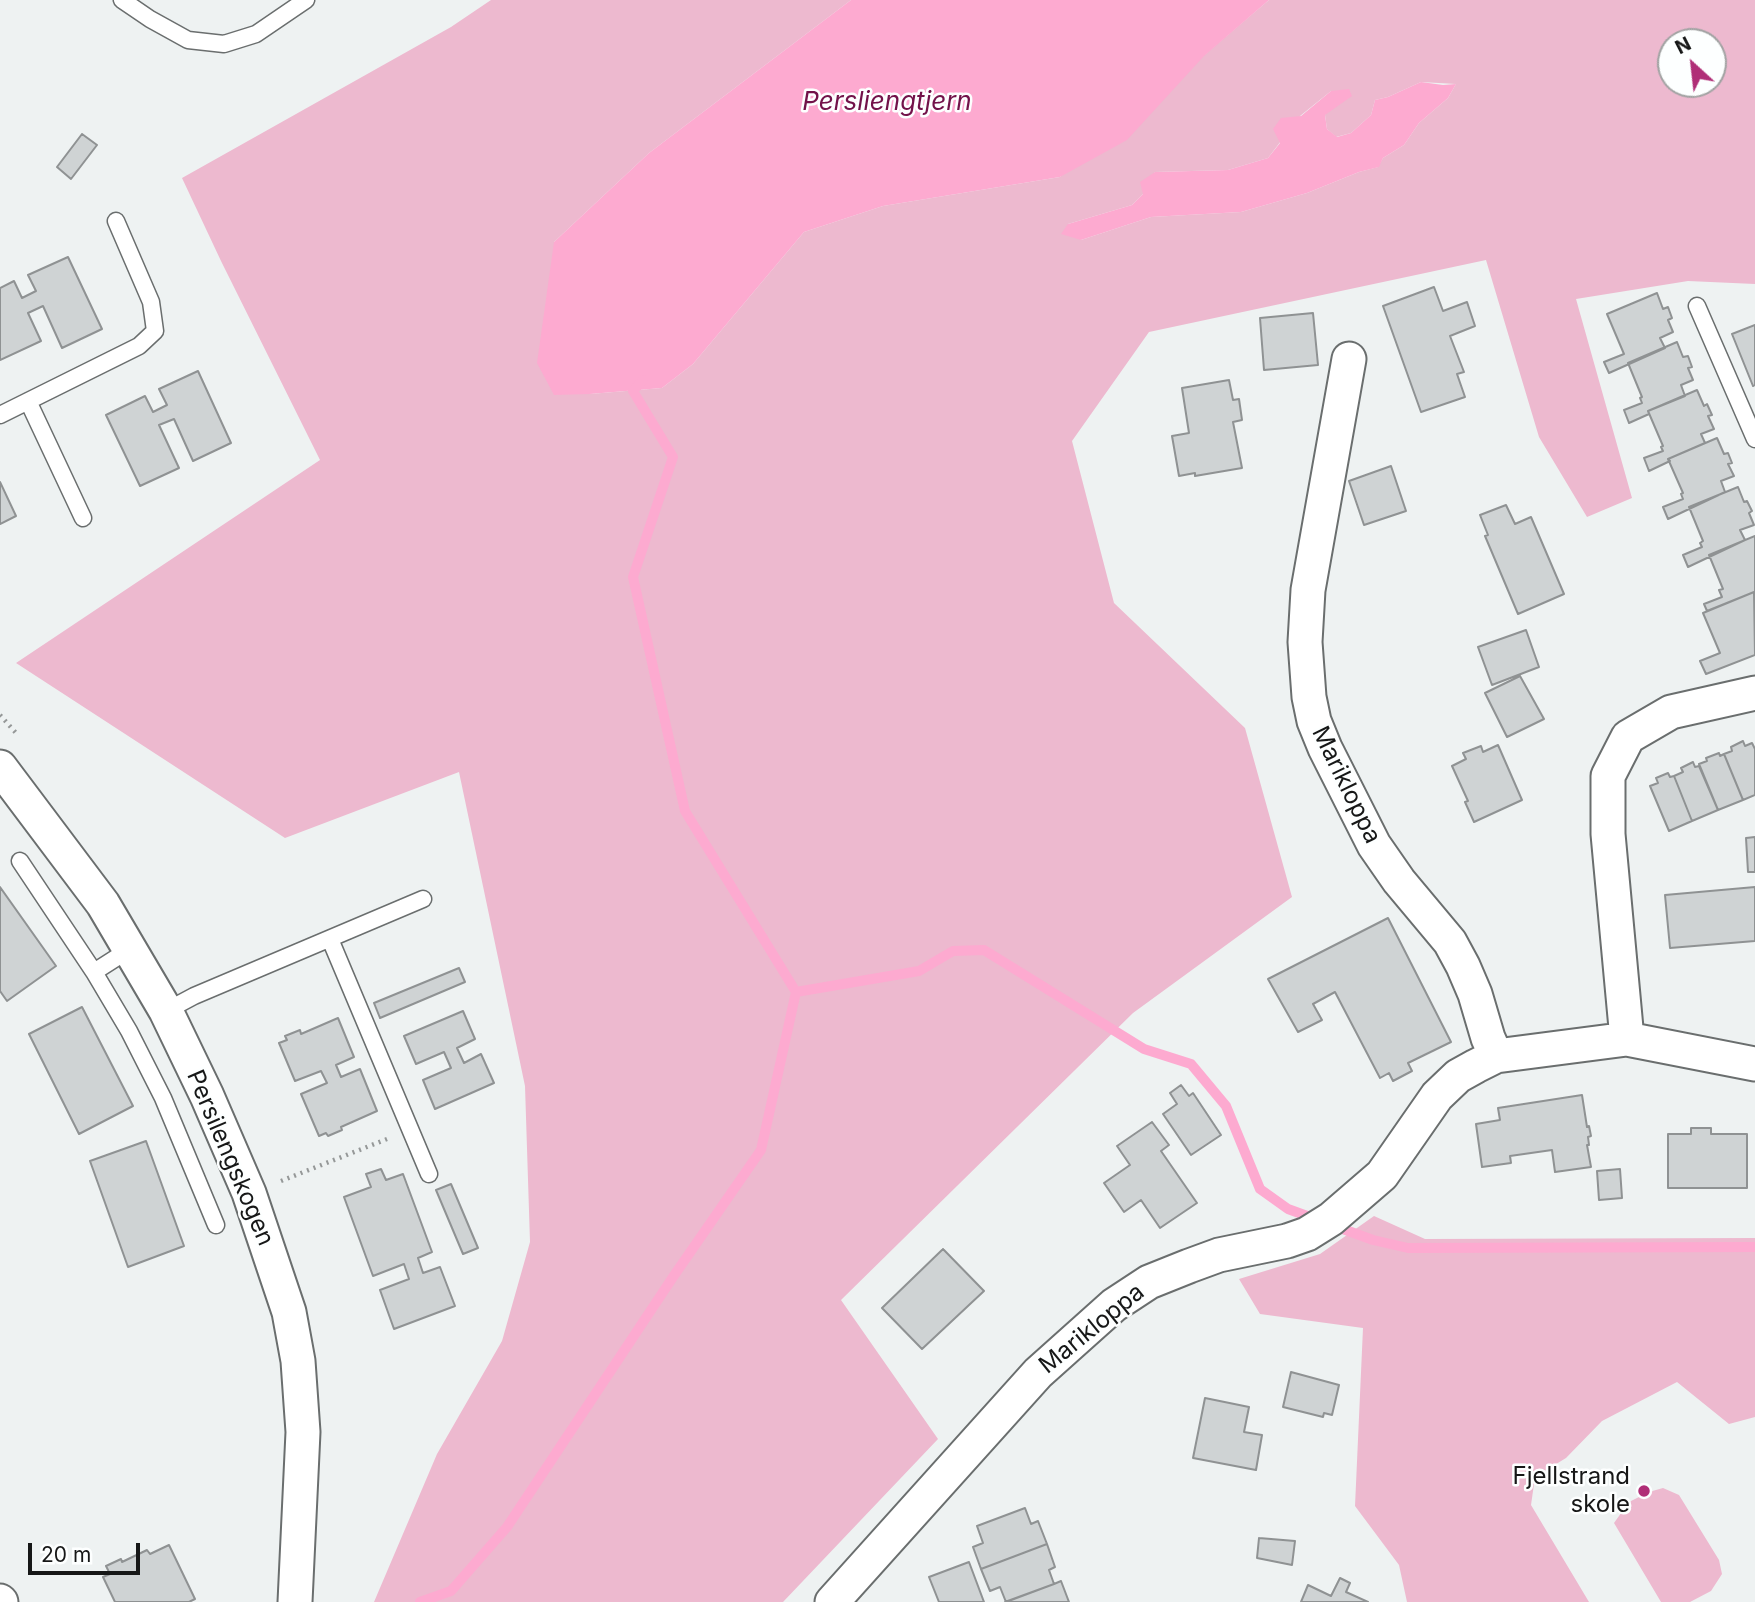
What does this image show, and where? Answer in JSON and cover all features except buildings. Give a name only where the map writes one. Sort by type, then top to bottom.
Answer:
[{"type":"street","name":"Marikloppa","points":[[1349,359],[1308,590],[1305,642],[1309,697],[1314,721],[1374,845],[1399,881],[1450,942],[1463,965],[1496,1056]]},
{"type":"street","points":[[1627,1038],[1608,834],[1608,776],[1628,737],[1671,712],[1755,693]]},
{"type":"street","name":"Persilengskogen","points":[[0,767],[80,870],[130,949],[166,1011],[249,1193],[289,1312],[298,1361],[303,1432],[295,1602]]},
{"type":"street","name":"Marikloppa","points":[[832,1602],[1038,1373],[1114,1305],[1149,1282],[1209,1258],[1287,1241],[1307,1234],[1331,1219],[1382,1175],[1437,1097],[1458,1076],[1496,1056],[1627,1038],[1755,1064]]},
{"type":"lane","points":[[122,0],[188,40],[224,44],[256,34],[306,0]]},
{"type":"lane","points":[[0,415],[139,346],[155,331],[151,302],[117,221]]},
{"type":"lane","points":[[1698,306],[1755,439]]},
{"type":"lane","points":[[28,401],[83,518]]},
{"type":"lane","points":[[20,861],[94,972],[129,1031],[163,1098],[216,1225]]},
{"type":"lane","points":[[166,1011],[194,996],[424,899]]},
{"type":"lane","points":[[330,939],[429,1174]]},
{"type":"lane","points":[[94,972],[130,949]]},
{"type":"path","points":[[249,1193],[411,1130]]},
{"type":"shaded area","points":[[491,0],[851,0],[649,153],[554,242],[590,394],[662,388],[693,364],[804,232],[883,206],[1060,177],[1269,0],[1755,0],[1755,284],[1688,281],[1576,299],[1632,498],[1587,517],[1539,437],[1486,260],[1149,332],[1072,441],[1114,603],[1245,728],[1292,897],[1133,1013],[841,1300],[938,1439],[783,1602],[374,1602],[437,1454],[502,1341],[530,1242],[525,1086],[459,772],[285,838],[16,663],[320,460],[182,178],[451,27]],"holes":[[[1421,82],[1456,84],[1448,98],[1419,123],[1404,145],[1383,158],[1378,167],[1307,193],[1241,212],[1151,217],[1081,240],[1068,224],[1132,205],[1143,194],[1155,172],[1228,170],[1268,158],[1300,116],[1331,91],[1325,115],[1327,129],[1336,137],[1351,133],[1371,115],[1375,100]]]},
{"type":"shaded area","points":[[1374,1216],[1425,1239],[1755,1238],[1755,1417],[1729,1424],[1677,1382],[1602,1421],[1566,1458],[1535,1477],[1531,1505],[1589,1602],[1407,1602],[1399,1565],[1355,1506],[1363,1328],[1260,1314],[1239,1279],[1320,1254]]},
{"type":"shaded area","points":[[1663,1488],[1679,1495],[1719,1560],[1722,1574],[1711,1591],[1690,1602],[1661,1602],[1614,1523],[1629,1502]]},
{"type":"water","name":"Persliengtjern","points":[[851,0],[1269,0],[1204,56],[1127,140],[1060,177],[883,206],[804,232],[693,364],[662,388],[554,395],[537,363],[554,242],[649,153]]},
{"type":"water","points":[[1421,82],[1456,84],[1448,98],[1419,123],[1404,145],[1383,158],[1379,167],[1307,193],[1241,212],[1151,217],[1081,240],[1061,234],[1068,224],[1132,205],[1143,194],[1140,182],[1155,172],[1228,170],[1268,158],[1280,143],[1273,129],[1281,118],[1301,116],[1331,91],[1349,89],[1352,96],[1325,115],[1327,129],[1337,137],[1351,133],[1371,115],[1375,100]]},
{"type":"waterway","points":[[420,1602],[451,1591],[507,1527],[761,1150],[796,992],[685,811],[633,577],[673,457],[633,391],[643,380]]},
{"type":"waterway","points":[[796,992],[919,971],[953,951],[984,950],[1144,1049],[1191,1064],[1226,1106],[1260,1189],[1288,1209],[1373,1240],[1408,1248],[1755,1247]]},
{"type":"place","name":"Fjellstrand skole","points":[[1644,1491]]}]
